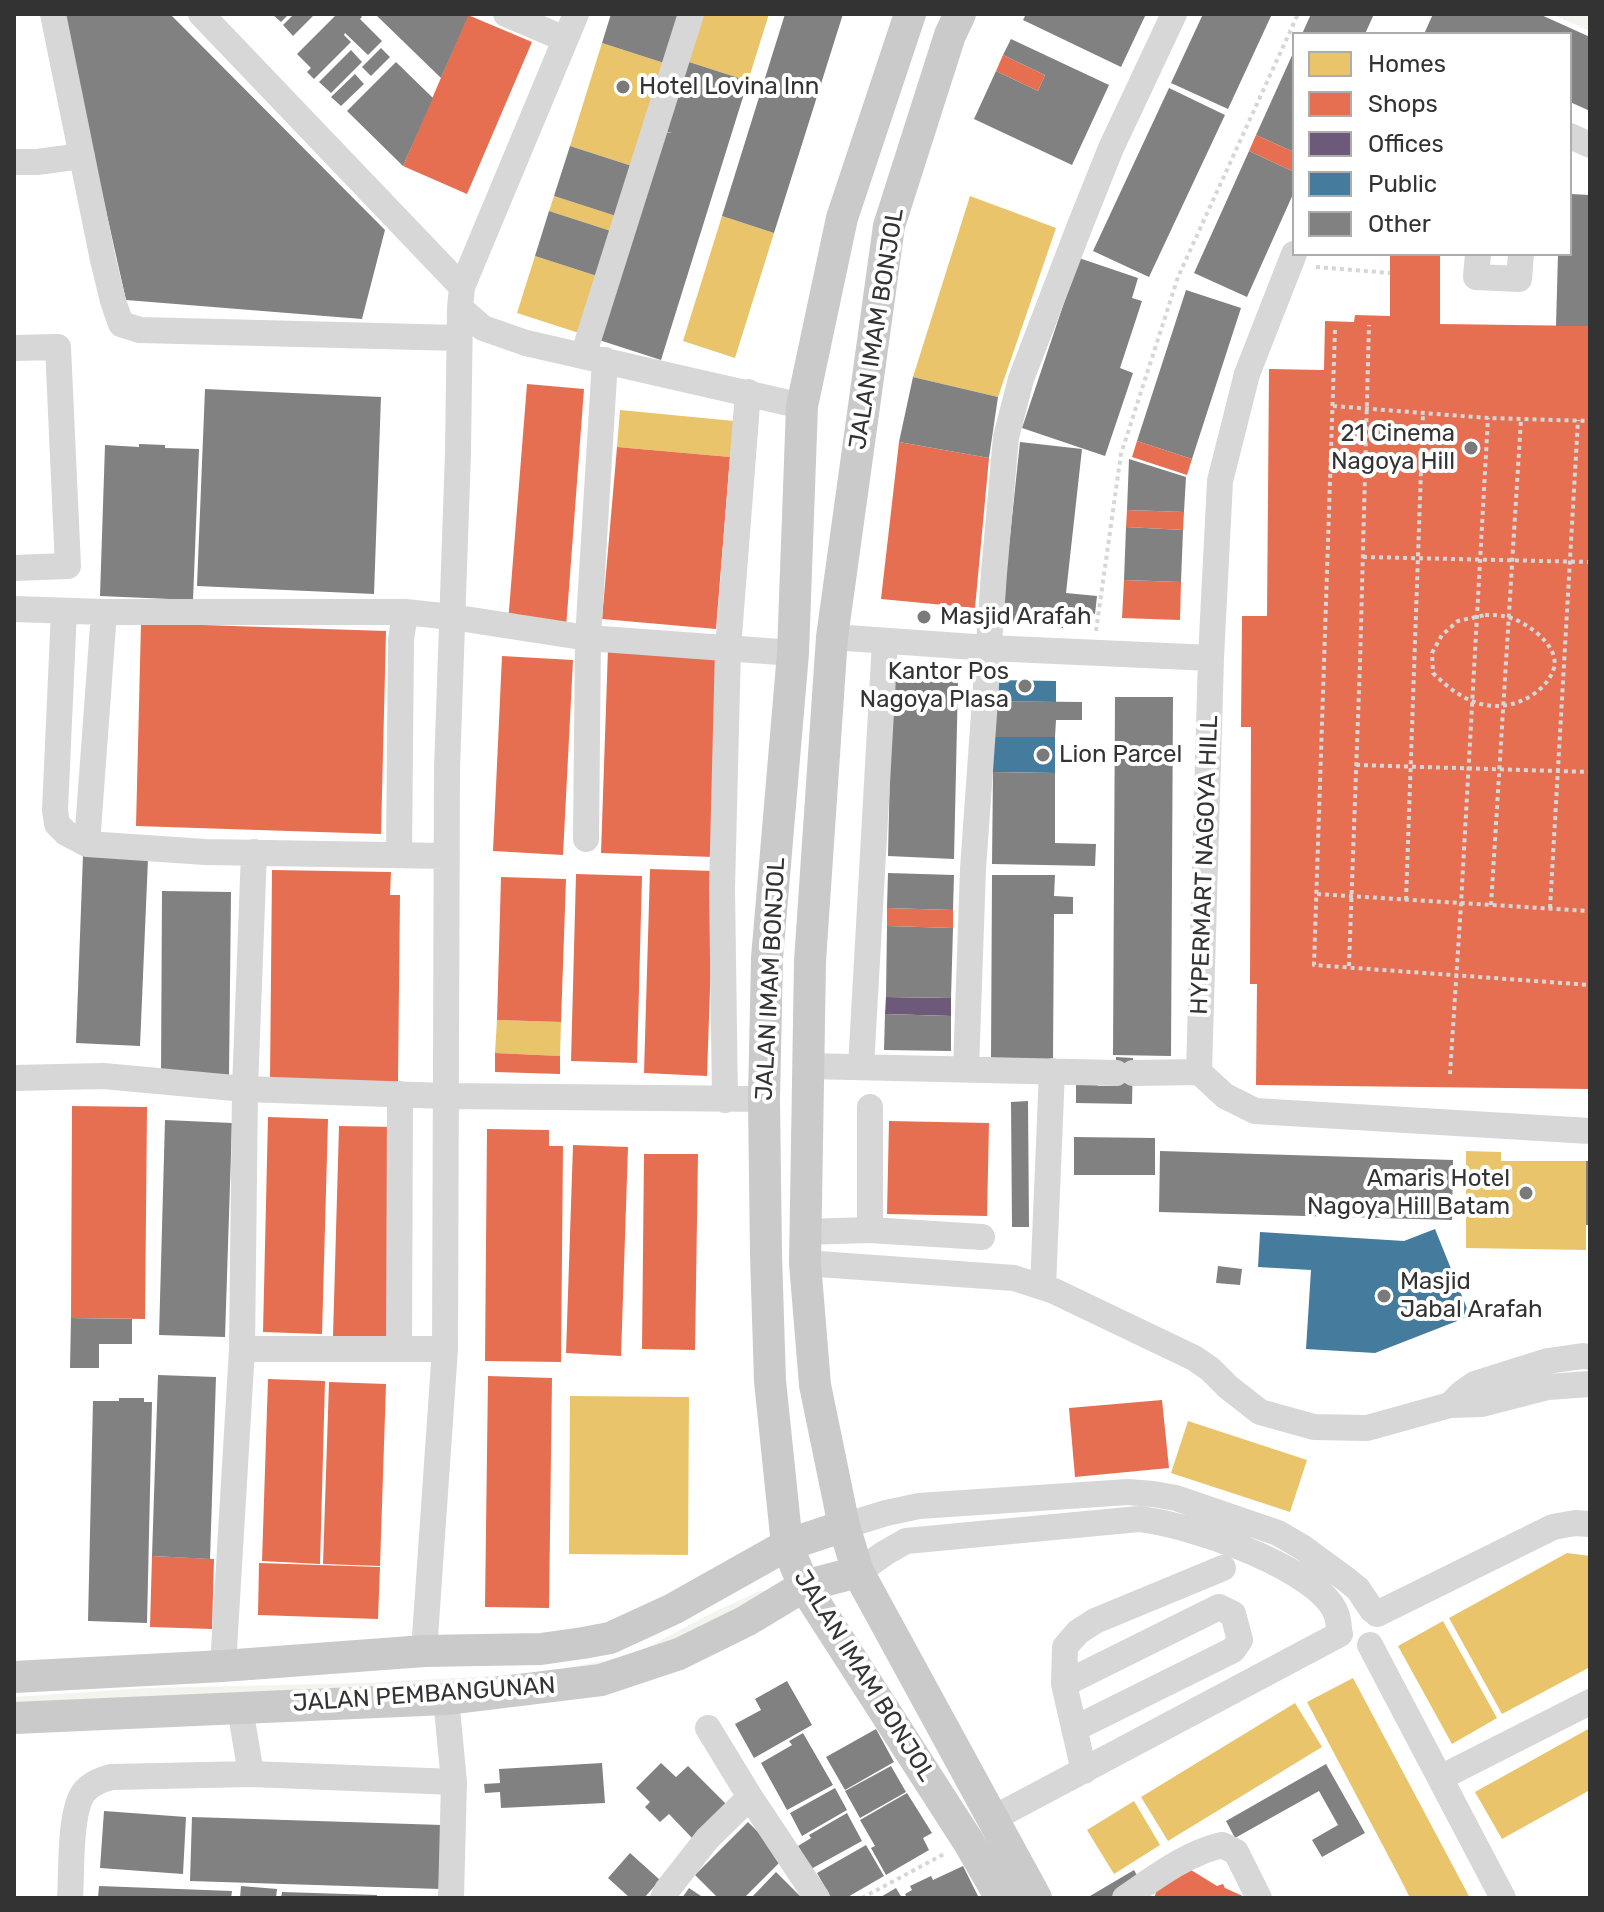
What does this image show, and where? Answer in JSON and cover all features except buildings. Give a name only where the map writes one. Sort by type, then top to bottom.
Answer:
[{"type":"main road","points":[[907,15],[918,22],[955,24]]},
{"type":"main road","name":"JALAN IMAM BONJOL","points":[[907,15],[842,218],[802,406],[793,653],[767,958],[764,1099],[770,1381],[787,1545],[804,1586],[968,1841],[1001,1898]]},
{"type":"main road","name":"JALAN IMAM BONJOL","points":[[955,24],[889,226],[832,637],[810,961],[805,1247],[815,1385],[844,1526],[858,1572],[1036,1898]]},
{"type":"main road","points":[[767,958],[810,961]]},
{"type":"main road","name":"JALAN PEMBANGUNAN","points":[[14,1677],[424,1651],[541,1649],[610,1638],[673,1609],[787,1545],[844,1526]]},
{"type":"main road","name":"JALAN PEMBANGUNAN","points":[[14,1718],[446,1699],[601,1680],[679,1654],[746,1621],[804,1586],[858,1572]]},
{"type":"street","points":[[53,14],[103,260],[121,324],[140,330],[459,338]]},
{"type":"street","points":[[201,14],[461,298],[483,328],[526,343],[802,406]]},
{"type":"street","points":[[506,14],[565,39]]},
{"type":"street","points":[[424,1651],[445,1349],[447,856],[461,298],[576,14]]},
{"type":"street","points":[[586,839],[594,358],[691,14]]},
{"type":"street","points":[[966,1069],[973,869],[1006,437],[1021,379],[1111,148],[1174,14]]},
{"type":"street","points":[[26,162],[82,156]]},
{"type":"street","points":[[1478,256],[1476,277],[1519,279],[1521,256]]},
{"type":"street","name":"HYPERMART NAGOYA HILL","points":[[1199,1072],[1211,658],[1220,481],[1247,374],[1292,260]]},
{"type":"street","points":[[14,348],[58,347],[68,566],[14,568]]},
{"type":"street","points":[[725,1100],[722,888],[728,648],[748,392]]},
{"type":"street","points":[[14,609],[405,612],[588,638],[793,653]]},
{"type":"street","points":[[64,611],[55,810],[57,824],[66,833],[87,844],[205,852],[447,856]]},
{"type":"street","points":[[87,844],[104,612]]},
{"type":"street","points":[[399,855],[401,640],[405,612]]},
{"type":"street","points":[[832,637],[1211,658]]},
{"type":"street","points":[[861,1067],[885,641]]},
{"type":"street","points":[[223,1666],[242,1349],[245,1089],[254,852]]},
{"type":"street","points":[[807,1066],[1199,1072],[1225,1096],[1255,1111],[1590,1131]]},
{"type":"street","points":[[1043,1287],[1052,1071]]},
{"type":"street","points":[[14,1078],[103,1076],[245,1089],[445,1096],[764,1099]]},
{"type":"street","points":[[399,1349],[400,1094]]},
{"type":"street","points":[[870,1107],[870,1230]]},
{"type":"street","points":[[805,1247],[870,1230],[982,1237]]},
{"type":"street","points":[[805,1247],[1014,1278],[1043,1287],[1194,1358],[1260,1412],[1314,1427],[1367,1428],[1450,1405],[1482,1404],[1548,1387],[1590,1384]]},
{"type":"street","points":[[242,1349],[445,1349]]},
{"type":"street","points":[[1450,1405],[1475,1384],[1548,1361],[1590,1357]]},
{"type":"street","points":[[844,1526],[919,1506],[1128,1492],[1176,1498],[1278,1533],[1302,1547],[1358,1589],[1375,1612],[1381,1628],[1376,1641],[1370,1645],[1350,1645],[1340,1631],[1335,1610],[1326,1598],[1275,1562],[1246,1549],[1154,1520],[906,1541],[858,1572]]},
{"type":"street","points":[[1375,1612],[1553,1527],[1590,1524]]},
{"type":"street","points":[[1084,1771],[1064,1684],[1065,1647],[1078,1632],[1095,1621],[1223,1568]]},
{"type":"street","points":[[1340,1631],[1340,1621],[1347,1609],[1360,1605],[1375,1612]]},
{"type":"street","points":[[1064,1684],[1219,1607],[1233,1614],[1240,1640],[1233,1650],[1074,1729]]},
{"type":"street","points":[[992,1819],[1340,1631]]},
{"type":"street","points":[[1370,1645],[1503,1898]]},
{"type":"street","points":[[446,1699],[454,1782],[451,1898]]},
{"type":"street","points":[[1440,1778],[1590,1702]]},
{"type":"street","points":[[240,1708],[251,1774]]},
{"type":"street","points":[[708,1728],[817,1898]]},
{"type":"street","points":[[70,1898],[75,1811],[84,1793],[97,1781],[111,1777],[251,1774],[454,1782]]},
{"type":"street","points":[[663,1898],[707,1839],[750,1797]]},
{"type":"street","points":[[1125,1898],[1200,1850],[1222,1845],[1236,1852],[1259,1898]]},
{"type":"path","points":[[1093,653],[1121,454],[1178,277],[1298,14]]},
{"type":"path","points":[[1292,260],[1390,273]]},
{"type":"path","points":[[1349,967],[1369,325]]},
{"type":"path","points":[[1335,330],[1314,965],[1590,985]]},
{"type":"path","points":[[1333,406],[1488,418],[1590,421]]},
{"type":"path","points":[[1406,900],[1423,413]]},
{"type":"path","points":[[1450,1074],[1488,418]]},
{"type":"path","points":[[1491,905],[1521,419]]},
{"type":"path","points":[[1550,908],[1578,420]]},
{"type":"path","points":[[1363,557],[1590,562]]},
{"type":"path","points":[[1477,617],[1509,617],[1533,628],[1552,649],[1555,667],[1543,688],[1516,704],[1477,704],[1449,689],[1433,673],[1432,653],[1442,635],[1458,621],[1477,617]]},
{"type":"path","points":[[1356,765],[1590,772]]},
{"type":"path","points":[[1317,894],[1590,911]]},
{"type":"path","points":[[862,1898],[968,1841]]},
{"type":"shaded area","points":[[1551,14],[1590,14],[1590,31]]},
{"type":"shaded area","points":[[760,1591],[770,1591],[637,1663],[543,1683],[14,1707],[14,1697],[148,1688],[367,1683],[542,1673],[633,1655]]},
{"type":"place","name":"Hotel Lovina Inn","points":[[623,87]]},
{"type":"place","name":"21 Cinema Nagoya Hill","points":[[1471,448]]},
{"type":"place","name":"Masjid Arafah","points":[[924,617]]},
{"type":"place","name":"Kantor Pos Nagoya Plasa","points":[[1025,686]]},
{"type":"place","name":"Lion Parcel","points":[[1043,755]]},
{"type":"place","name":"Amaris Hotel Nagoya Hill Batam","points":[[1526,1193]]},
{"type":"place","name":"Masjid Jabal Arafah","points":[[1384,1296]]}]
